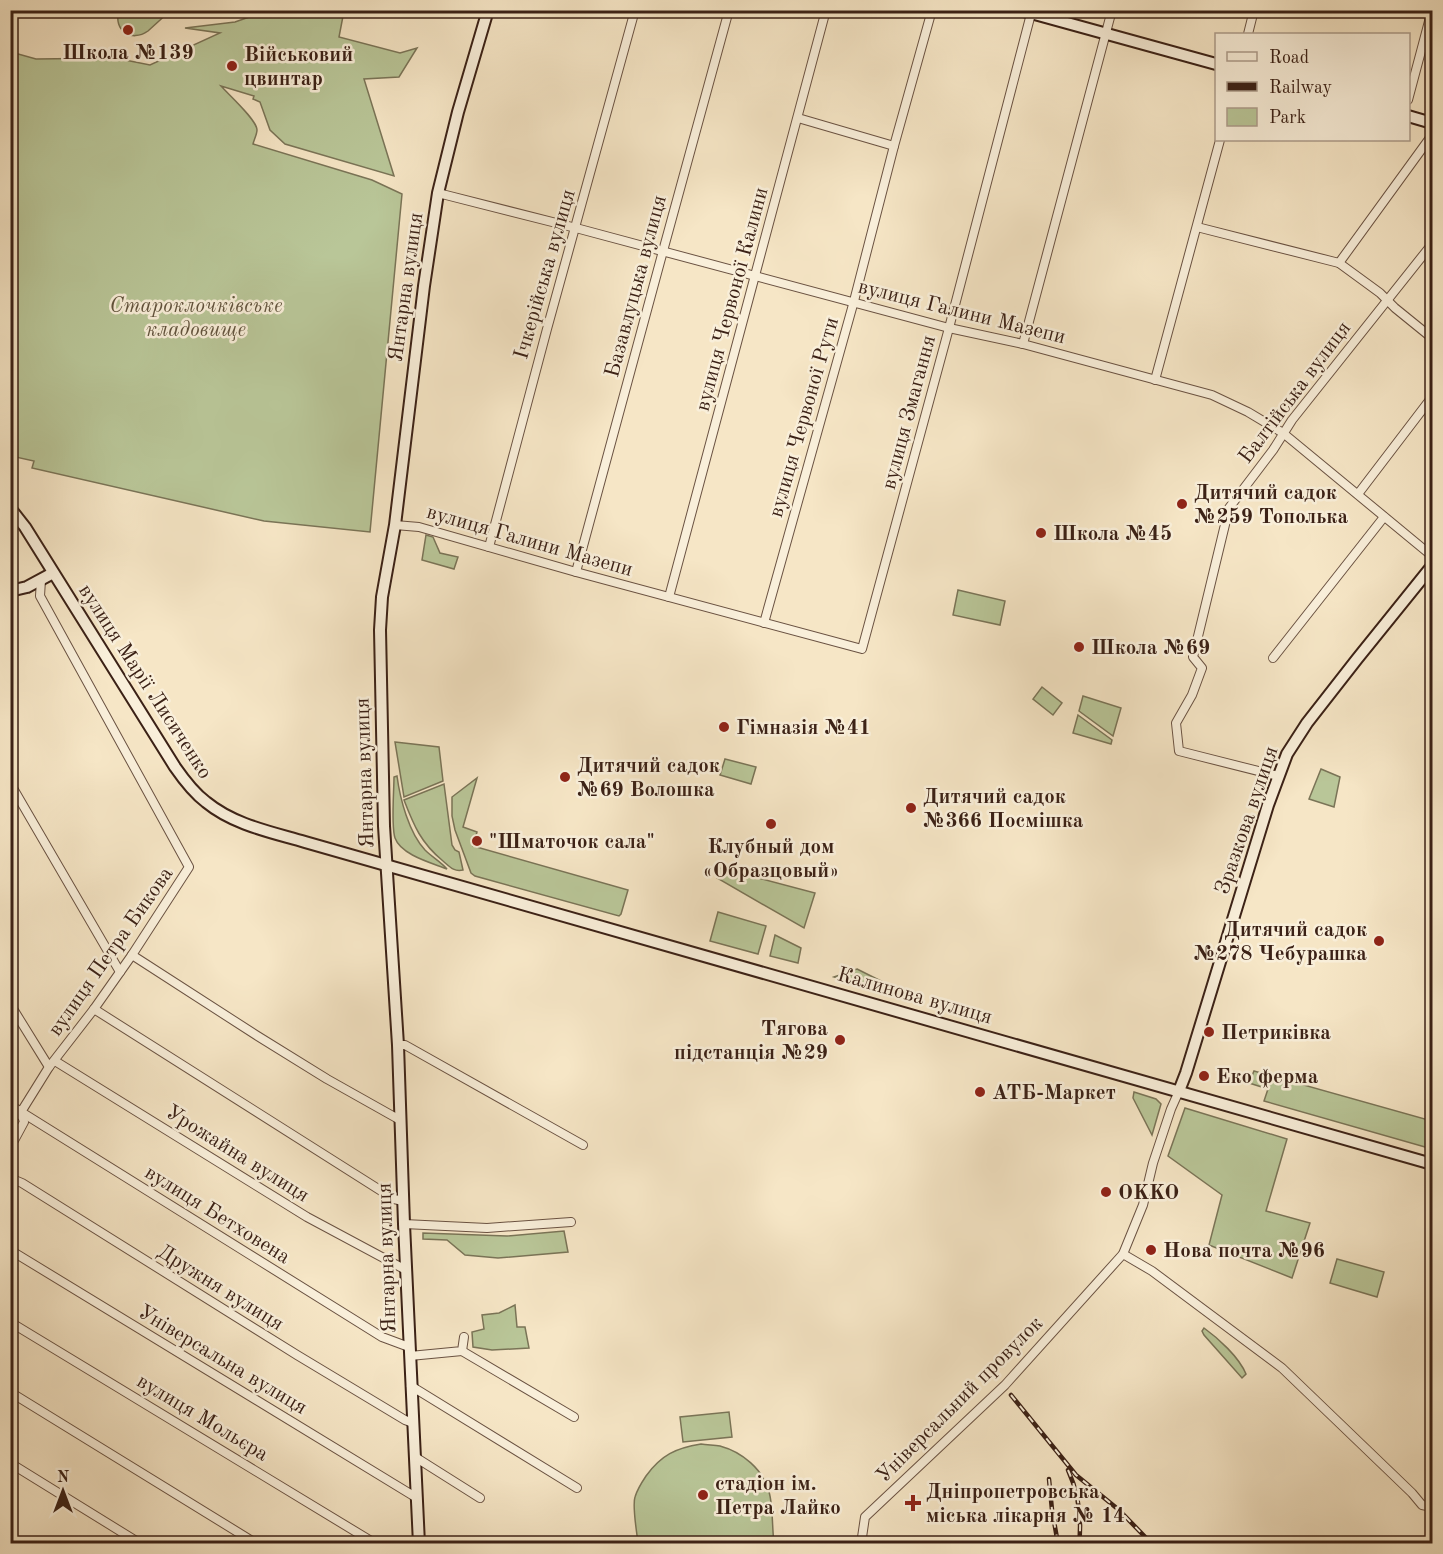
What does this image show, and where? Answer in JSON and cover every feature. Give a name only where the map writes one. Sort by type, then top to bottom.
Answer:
[{"type":"main road","name":"Янтарна вулиця","points":[[419,1544],[398,1045],[384,826],[380,630],[382,597],[395,525],[424,286],[438,193],[458,112],[488,10]]},
{"type":"main road","points":[[1028,12],[1215,64]]},
{"type":"main road","points":[[1410,117],[1432,123]]},
{"type":"main road","name":"вулиця Марії Лисиченко","points":[[10,508],[25,527],[175,767],[207,804],[229,817],[254,827],[386,865]]},
{"type":"main road","name":"Зразкова вулиця","points":[[1179,1091],[1268,805],[1287,754],[1307,723],[1354,662],[1432,566]]},
{"type":"main road","points":[[10,591],[27,586],[53,573]]},
{"type":"main road","name":"Калинова вулиця","points":[[386,865],[1432,1164]]},
{"type":"street","name":"Ічкерійська вулиця","points":[[489,547],[635,10]]},
{"type":"street","name":"Базавлуцька вулиця","points":[[576,572],[729,10]]},
{"type":"street","name":"вулиця Червоної Калини","points":[[669,597],[826,10]]},
{"type":"street","name":"вулиця Червоної Рути","points":[[764,623],[932,10]]},
{"type":"street","points":[[1023,344],[1112,10]]},
{"type":"street","points":[[1248,33],[1254,10]]},
{"type":"street","points":[[1410,92],[1432,10]]},
{"type":"street","name":"вулиця Змагання","points":[[862,649],[949,328],[1028,12]]},
{"type":"street","points":[[798,118],[894,146]]},
{"type":"street","points":[[1339,263],[1432,135]]},
{"type":"street","points":[[1155,380],[1220,141]]},
{"type":"street","name":"вулиця Галини Мазепи","points":[[438,193],[1212,395],[1284,433],[1432,556]]},
{"type":"street","points":[[1197,227],[1339,263],[1380,293],[1432,338]]},
{"type":"street","name":"Балтійська вулиця","points":[[1278,776],[1179,751],[1176,723],[1192,695],[1202,668],[1192,657],[1229,508],[1292,420],[1432,244]]},
{"type":"street","points":[[1358,494],[1432,397]]},
{"type":"street","points":[[1273,658],[1384,517]]},
{"type":"street","name":"вулиця Галини Мазепи","points":[[395,525],[415,526],[862,649]]},
{"type":"street","name":"вулиця Петра Бикова","points":[[10,1148],[24,1122],[21,1112],[52,1064],[94,1010],[132,955],[189,867],[40,596],[41,580]]},
{"type":"street","points":[[10,783],[120,972]]},
{"type":"street","points":[[132,955],[327,1079],[400,1120]]},
{"type":"street","points":[[10,1005],[52,1064]]},
{"type":"street","points":[[94,1010],[394,1199],[403,1201]]},
{"type":"street","points":[[398,1045],[405,1045],[583,1145]]},
{"type":"street","name":"Урожайна вулиця","points":[[52,1064],[307,1217],[406,1270]]},
{"type":"street","name":"Універсальний провулок","points":[[861,1544],[865,1517],[1005,1385],[1123,1254],[1143,1205],[1153,1163],[1179,1091]]},
{"type":"street","name":"вулиця Бетховена","points":[[10,1105],[381,1337],[410,1352]]},
{"type":"street","points":[[10,1120],[21,1112]]},
{"type":"street","name":"Дружня вулиця","points":[[10,1178],[22,1183],[297,1355],[413,1424]]},
{"type":"street","points":[[404,1224],[487,1227],[571,1222]]},
{"type":"street","name":"Універсальна вулиця","points":[[10,1250],[417,1498]]},
{"type":"street","points":[[1123,1254],[1152,1272],[1282,1368],[1404,1484],[1422,1505],[1432,1507]]},
{"type":"street","name":"вулиця Мольєра","points":[[10,1322],[376,1544]]},
{"type":"street","points":[[462,1351],[464,1337]]},
{"type":"street","points":[[410,1352],[462,1351],[574,1417]]},
{"type":"street","points":[[411,1386],[577,1488]]},
{"type":"street","points":[[10,1392],[257,1544]]},
{"type":"street","points":[[415,1457],[480,1498]]},
{"type":"street","points":[[10,1463],[141,1544]]},
{"type":"green space","points":[[119,10],[170,11],[148,31],[135,36],[121,29],[118,18]]},
{"type":"green space","name":"Староклочківське кладовище","points":[[269,10],[344,11],[339,37],[400,53],[417,48],[399,77],[364,79],[394,176],[285,144],[270,130],[260,102],[253,99],[254,96],[221,86],[248,114],[256,126],[257,132],[253,144],[372,180],[402,194],[370,532],[264,521],[32,468],[34,461],[11,456],[11,52],[36,59],[115,58],[150,65],[220,33],[185,28],[235,22]]},
{"type":"green space","points":[[426,535],[433,537],[440,553],[458,557],[454,569],[422,560]]},
{"type":"green space","points":[[958,590],[1005,601],[1000,625],[953,615]]},
{"type":"green space","points":[[1042,687],[1062,703],[1053,715],[1033,699]]},
{"type":"green space","points":[[1083,696],[1121,708],[1113,736],[1079,711]]},
{"type":"green space","points":[[1078,715],[1112,740],[1111,744],[1073,733]]},
{"type":"green space","points":[[395,742],[439,747],[443,781],[404,797]]},
{"type":"green space","points":[[725,759],[756,767],[751,784],[720,775]]},
{"type":"green space","points":[[1321,769],[1340,777],[1334,807],[1309,799]]},
{"type":"green space","points":[[397,776],[400,795],[414,834],[425,850],[447,869],[410,854],[398,844],[393,825],[394,777]]},
{"type":"green space","points":[[477,778],[463,827],[477,832],[473,846],[628,890],[621,914],[619,916],[471,873],[455,830],[452,797]]},
{"type":"green space","points":[[444,784],[452,845],[459,852],[463,870],[452,868],[429,848],[415,826],[404,800]]},
{"type":"green space","points":[[720,868],[815,893],[804,928],[717,878]]},
{"type":"green space","points":[[718,912],[766,926],[758,954],[710,941]]},
{"type":"green space","points":[[775,935],[801,948],[798,963],[770,956]]},
{"type":"green space","points":[[857,969],[907,994],[898,996],[834,977]]},
{"type":"green space","points":[[1254,1071],[1432,1121],[1432,1149],[1264,1101],[1268,1089],[1249,1083]]},
{"type":"green space","points":[[1134,1092],[1156,1099],[1161,1104],[1152,1135],[1133,1098]]},
{"type":"green space","points":[[1185,1108],[1287,1139],[1266,1211],[1310,1223],[1292,1278],[1209,1245],[1222,1195],[1168,1156]]},
{"type":"green space","points":[[564,1231],[568,1252],[498,1258],[465,1255],[447,1240],[423,1239],[423,1233],[507,1236]]},
{"type":"green space","points":[[1337,1259],[1384,1272],[1377,1297],[1330,1283]]},
{"type":"green space","points":[[515,1305],[517,1327],[525,1327],[529,1348],[492,1350],[473,1347],[472,1332],[484,1329],[482,1315],[499,1313]]},
{"type":"green space","points":[[1204,1328],[1222,1342],[1238,1361],[1246,1374],[1242,1378],[1204,1335],[1202,1331]]},
{"type":"green space","points":[[729,1412],[732,1437],[683,1442],[680,1417]]},
{"type":"green space","name":"стадіон ім. Петра Лайко","points":[[701,1444],[720,1446],[736,1452],[757,1469],[766,1484],[770,1497],[774,1543],[638,1543],[634,1501],[643,1481],[663,1458],[684,1448]]},
{"type":"railway","points":[[1011,1395],[1076,1475],[1119,1510],[1152,1544]]},
{"type":"railway","points":[[1068,1470],[1079,1506],[1079,1544]]},
{"type":"railway","points":[[1049,1479],[1058,1544]]},
{"type":"place","name":"Школа №139","points":[[128,30]]},
{"type":"place","name":"Військовий цвинтар","points":[[232,66]]},
{"type":"place","name":"Дитячий садок №259 Тополька","points":[[1182,504]]},
{"type":"place","name":"Школа №45","points":[[1041,533]]},
{"type":"place","name":"Школа №69","points":[[1079,647]]},
{"type":"place","name":"Гімназія №41","points":[[724,727]]},
{"type":"place","name":"Дитячий садок №69 Волошка","points":[[565,777]]},
{"type":"place","name":"Дитячий садок №366 Посмішка","points":[[911,808]]},
{"type":"place","name":"Клубный дом «Образцовый»","points":[[771,824]]},
{"type":"place","name":"\"Шматочок сала\"","points":[[477,841]]},
{"type":"place","name":"Дитячий садок №278 Чебурашка","points":[[1379,941]]},
{"type":"place","name":"Петриківка","points":[[1209,1032]]},
{"type":"place","name":"Тягова пiдстанцiя №29","points":[[840,1040]]},
{"type":"place","name":"Еко ферма","points":[[1204,1076]]},
{"type":"place","name":"АТБ-Маркет","points":[[980,1092]]},
{"type":"place","name":"OKKO","points":[[1106,1192]]},
{"type":"place","name":"Нова почта №96","points":[[1151,1250]]},
{"type":"place","name":"стадіон ім. Петра Лайко","points":[[703,1495]]},
{"type":"place","name":"Дніпропетровська міська лікарня № 14","points":[[913,1503]]}]
